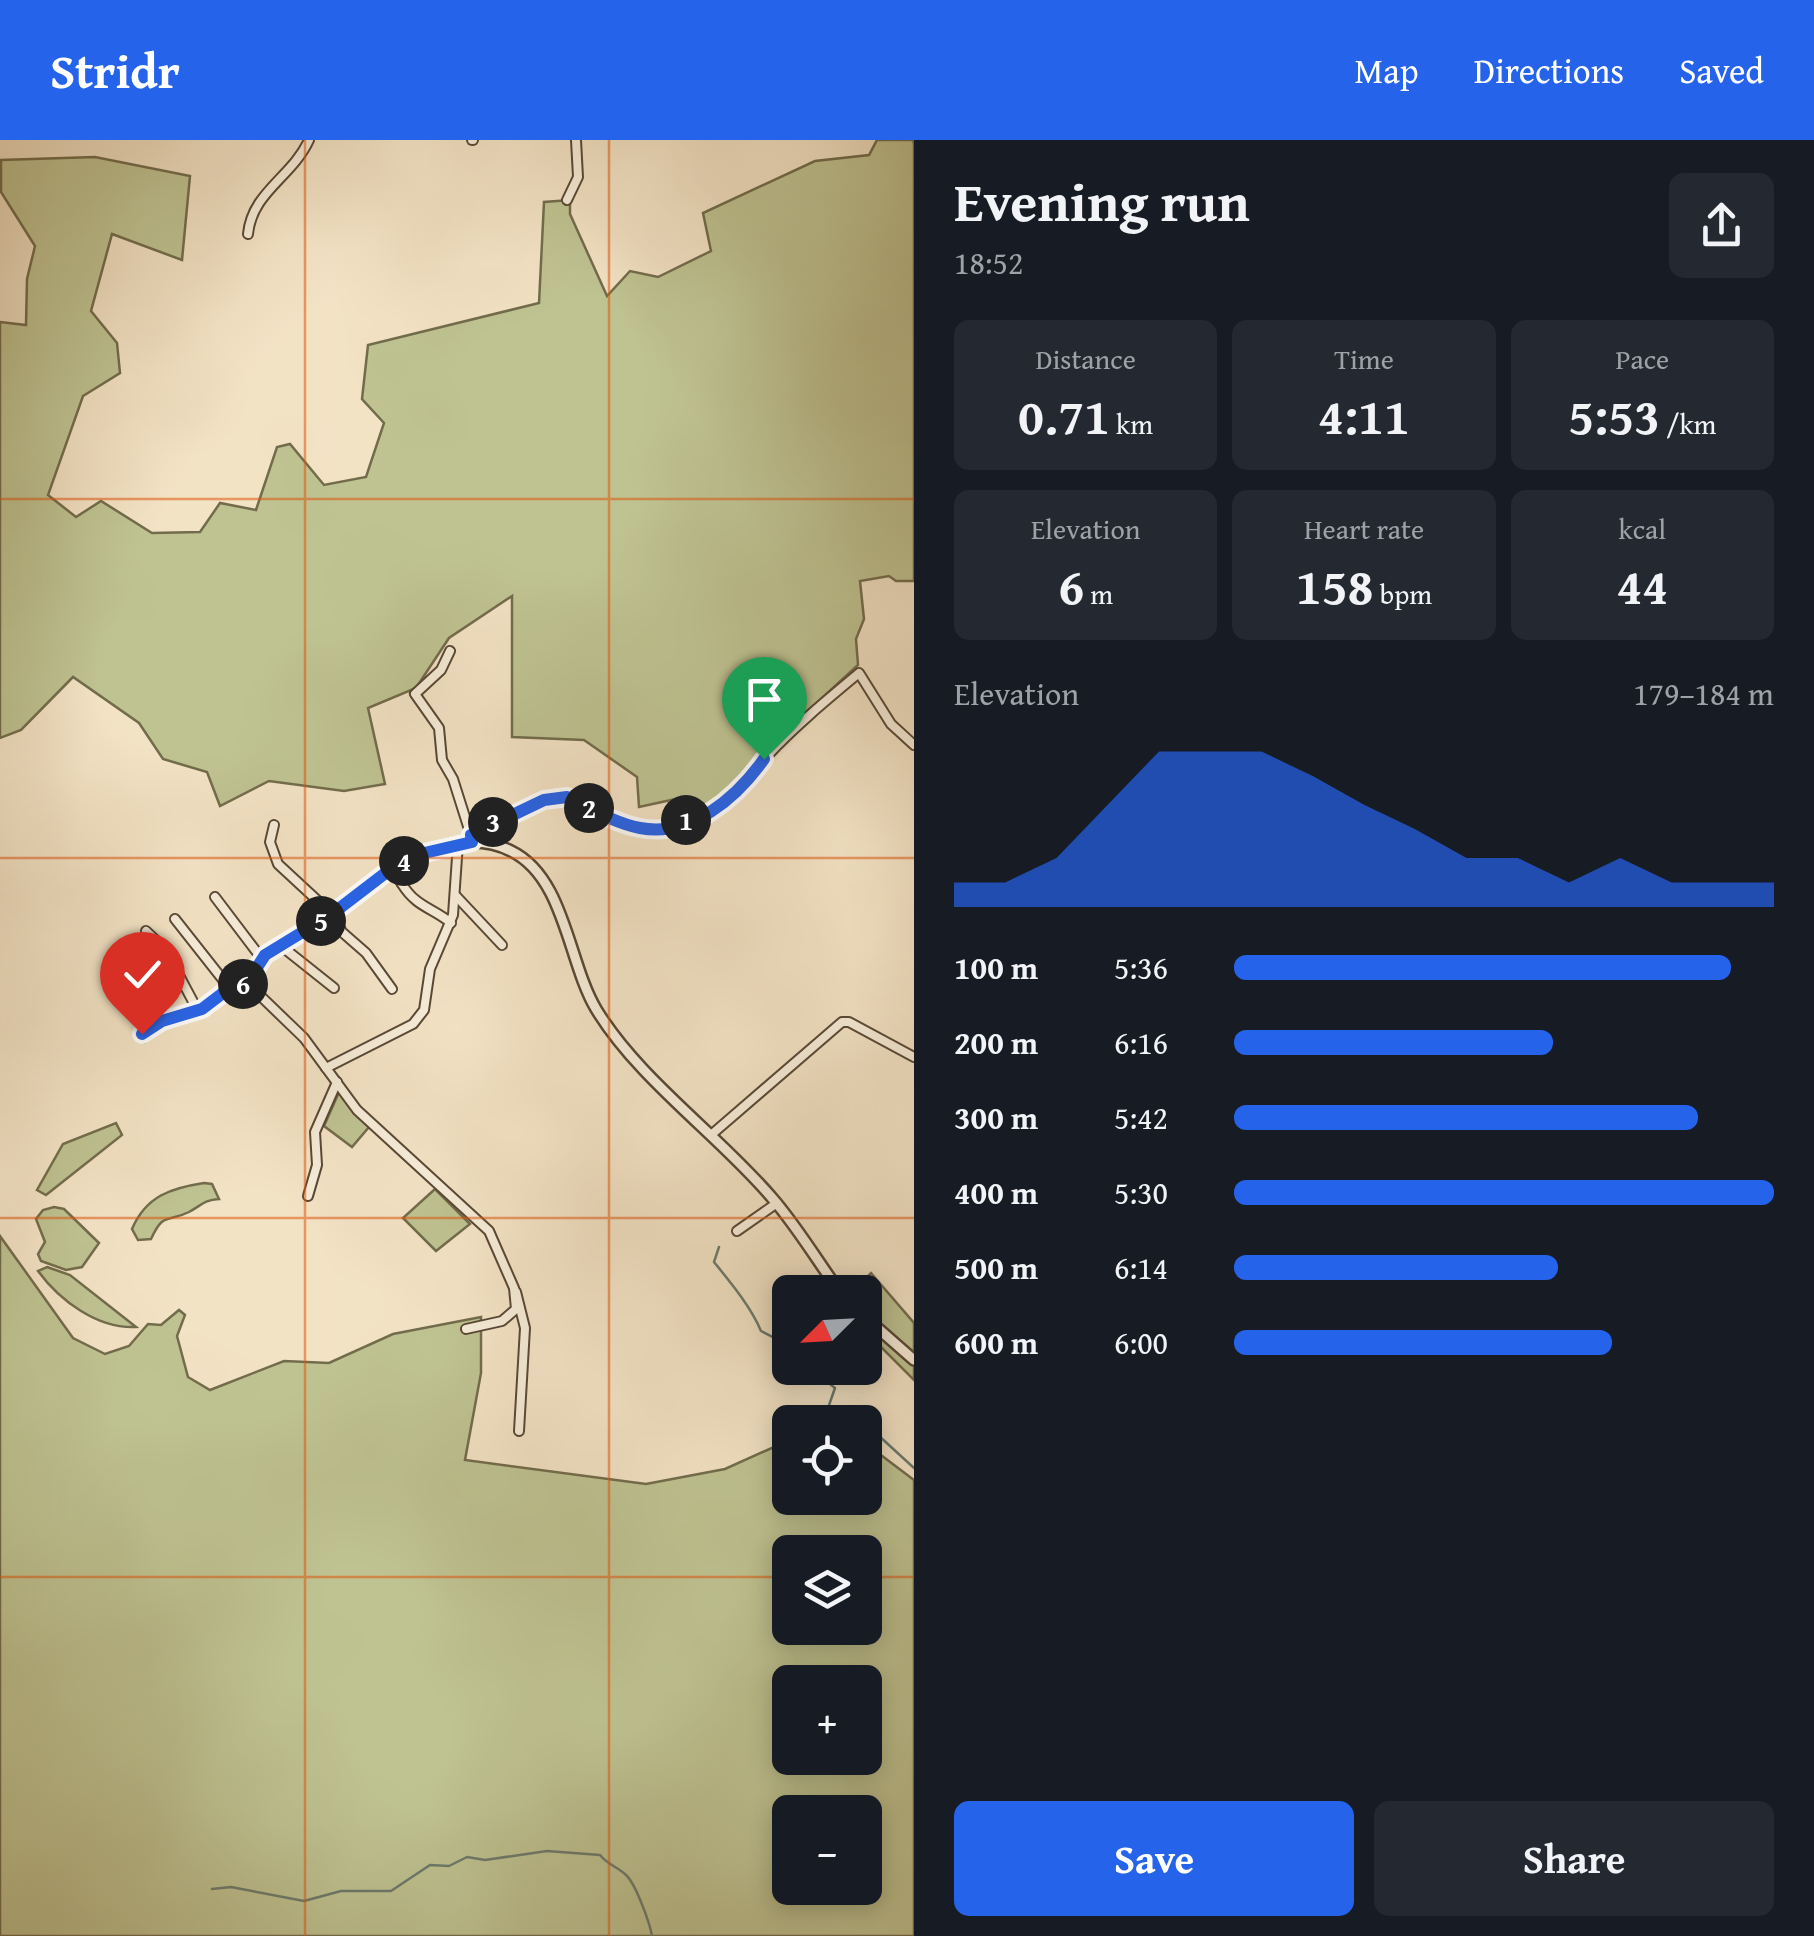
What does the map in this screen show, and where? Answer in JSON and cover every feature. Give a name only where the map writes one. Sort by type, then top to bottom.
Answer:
[{"type":"street","points":[[248,234],[250,214],[258,200],[295,164],[309,140]]},
{"type":"street","points":[[568,200],[578,177],[576,140]]},
{"type":"street","points":[[450,650],[441,670],[415,694],[439,728],[442,760],[472,838]]},
{"type":"street","points":[[142,1038],[144,1030],[198,1011],[247,983],[262,959],[332,914],[392,868],[420,854],[472,838],[544,800],[567,797],[615,821],[646,829],[706,814],[735,798],[772,751],[860,673],[891,724],[914,745]]},
{"type":"street","points":[[274,825],[270,842],[278,864],[332,914],[342,932],[366,953],[392,988]]},
{"type":"street","points":[[472,838],[510,850],[530,864],[550,895],[599,1014],[776,1203],[828,1275]]},
{"type":"street","points":[[326,1068],[414,1024],[424,1010],[430,969],[451,924],[458,843]]},
{"type":"street","points":[[402,884],[411,876],[420,854]]},
{"type":"street","points":[[392,868],[418,906],[437,911],[451,924]]},
{"type":"street","points":[[215,896],[262,959]]},
{"type":"street","points":[[456,896],[502,945]]},
{"type":"street","points":[[175,920],[231,990]]},
{"type":"street","points":[[146,930],[165,949],[198,1011]]},
{"type":"street","points":[[280,945],[334,988]]},
{"type":"street","points":[[247,983],[304,1038],[357,1110],[418,1170],[489,1231],[514,1288],[524,1328],[519,1431]]},
{"type":"street","points":[[158,996],[162,1021]]},
{"type":"street","points":[[711,1135],[842,1022],[849,1022],[914,1058]]},
{"type":"street","points":[[308,1196],[317,1165],[315,1132],[337,1082]]},
{"type":"street","points":[[737,1231],[776,1203]]},
{"type":"street","points":[[466,1330],[512,1316],[514,1288]]},
{"type":"street","points":[[882,1332],[914,1360]]},
{"type":"green space","points":[[877,140],[913,140],[914,144],[914,581],[896,581],[889,576],[860,581],[864,619],[856,639],[858,665],[763,752],[730,795],[709,810],[692,811],[685,797],[639,807],[637,777],[584,740],[512,737],[512,596],[449,638],[416,688],[368,708],[385,784],[344,791],[269,781],[220,806],[207,772],[163,759],[139,723],[73,677],[21,730],[0,738],[0,322],[26,325],[27,279],[35,246],[1,192],[1,160],[95,157],[190,176],[182,260],[112,234],[91,311],[117,343],[120,373],[83,396],[48,495],[76,517],[101,501],[152,533],[200,532],[220,503],[256,510],[277,447],[290,444],[324,485],[366,477],[384,423],[362,399],[368,345],[539,303],[544,202],[570,200],[570,214],[607,296],[630,271],[658,277],[711,251],[703,213],[815,161],[869,155]]},
{"type":"green space","points":[[339,1092],[369,1127],[352,1147],[324,1126]]},
{"type":"green space","points":[[116,1123],[122,1135],[46,1195],[37,1190],[63,1144]]},
{"type":"green space","points":[[212,1184],[219,1199],[167,1219],[151,1239],[138,1240],[132,1229],[152,1201],[170,1191]]},
{"type":"green space","points":[[435,1189],[470,1224],[436,1251],[403,1218]]},
{"type":"green space","points":[[64,1209],[99,1243],[82,1267],[66,1270],[41,1261],[38,1254],[45,1242],[36,1219],[43,1210]]},
{"type":"green space","points":[[0,1236],[73,1338],[105,1354],[129,1346],[148,1324],[161,1325],[179,1310],[185,1315],[177,1336],[188,1377],[210,1390],[284,1361],[329,1363],[393,1334],[481,1317],[481,1373],[465,1460],[646,1484],[725,1469],[772,1448],[772,1515],[882,1515],[882,1456],[914,1480],[914,1936],[0,1936]]},
{"type":"green space","points":[[47,1267],[70,1275],[136,1327],[108,1323],[81,1311],[57,1293],[38,1271]]},
{"type":"green space","points":[[882,1286],[914,1323],[914,1380],[882,1348]]},
{"type":"waterway","points":[[719,1247],[714,1262],[761,1331],[772,1337]]},
{"type":"waterway","points":[[829,1405],[835,1388],[831,1385]]},
{"type":"waterway","points":[[882,1439],[914,1468]]},
{"type":"waterway","points":[[212,1889],[231,1887],[304,1901],[341,1891],[391,1891],[430,1865],[449,1866],[467,1857],[485,1860],[547,1851],[600,1855],[630,1880],[652,1936]]},
{"type":"route","points":[[142,1034],[162,1021],[202,1009],[223,993],[247,983],[265,955],[332,914],[392,868],[420,854],[472,842],[471,835],[482,828],[544,800],[567,797],[628,825],[646,829],[674,825],[720,808],[735,798],[764,759]]}]
